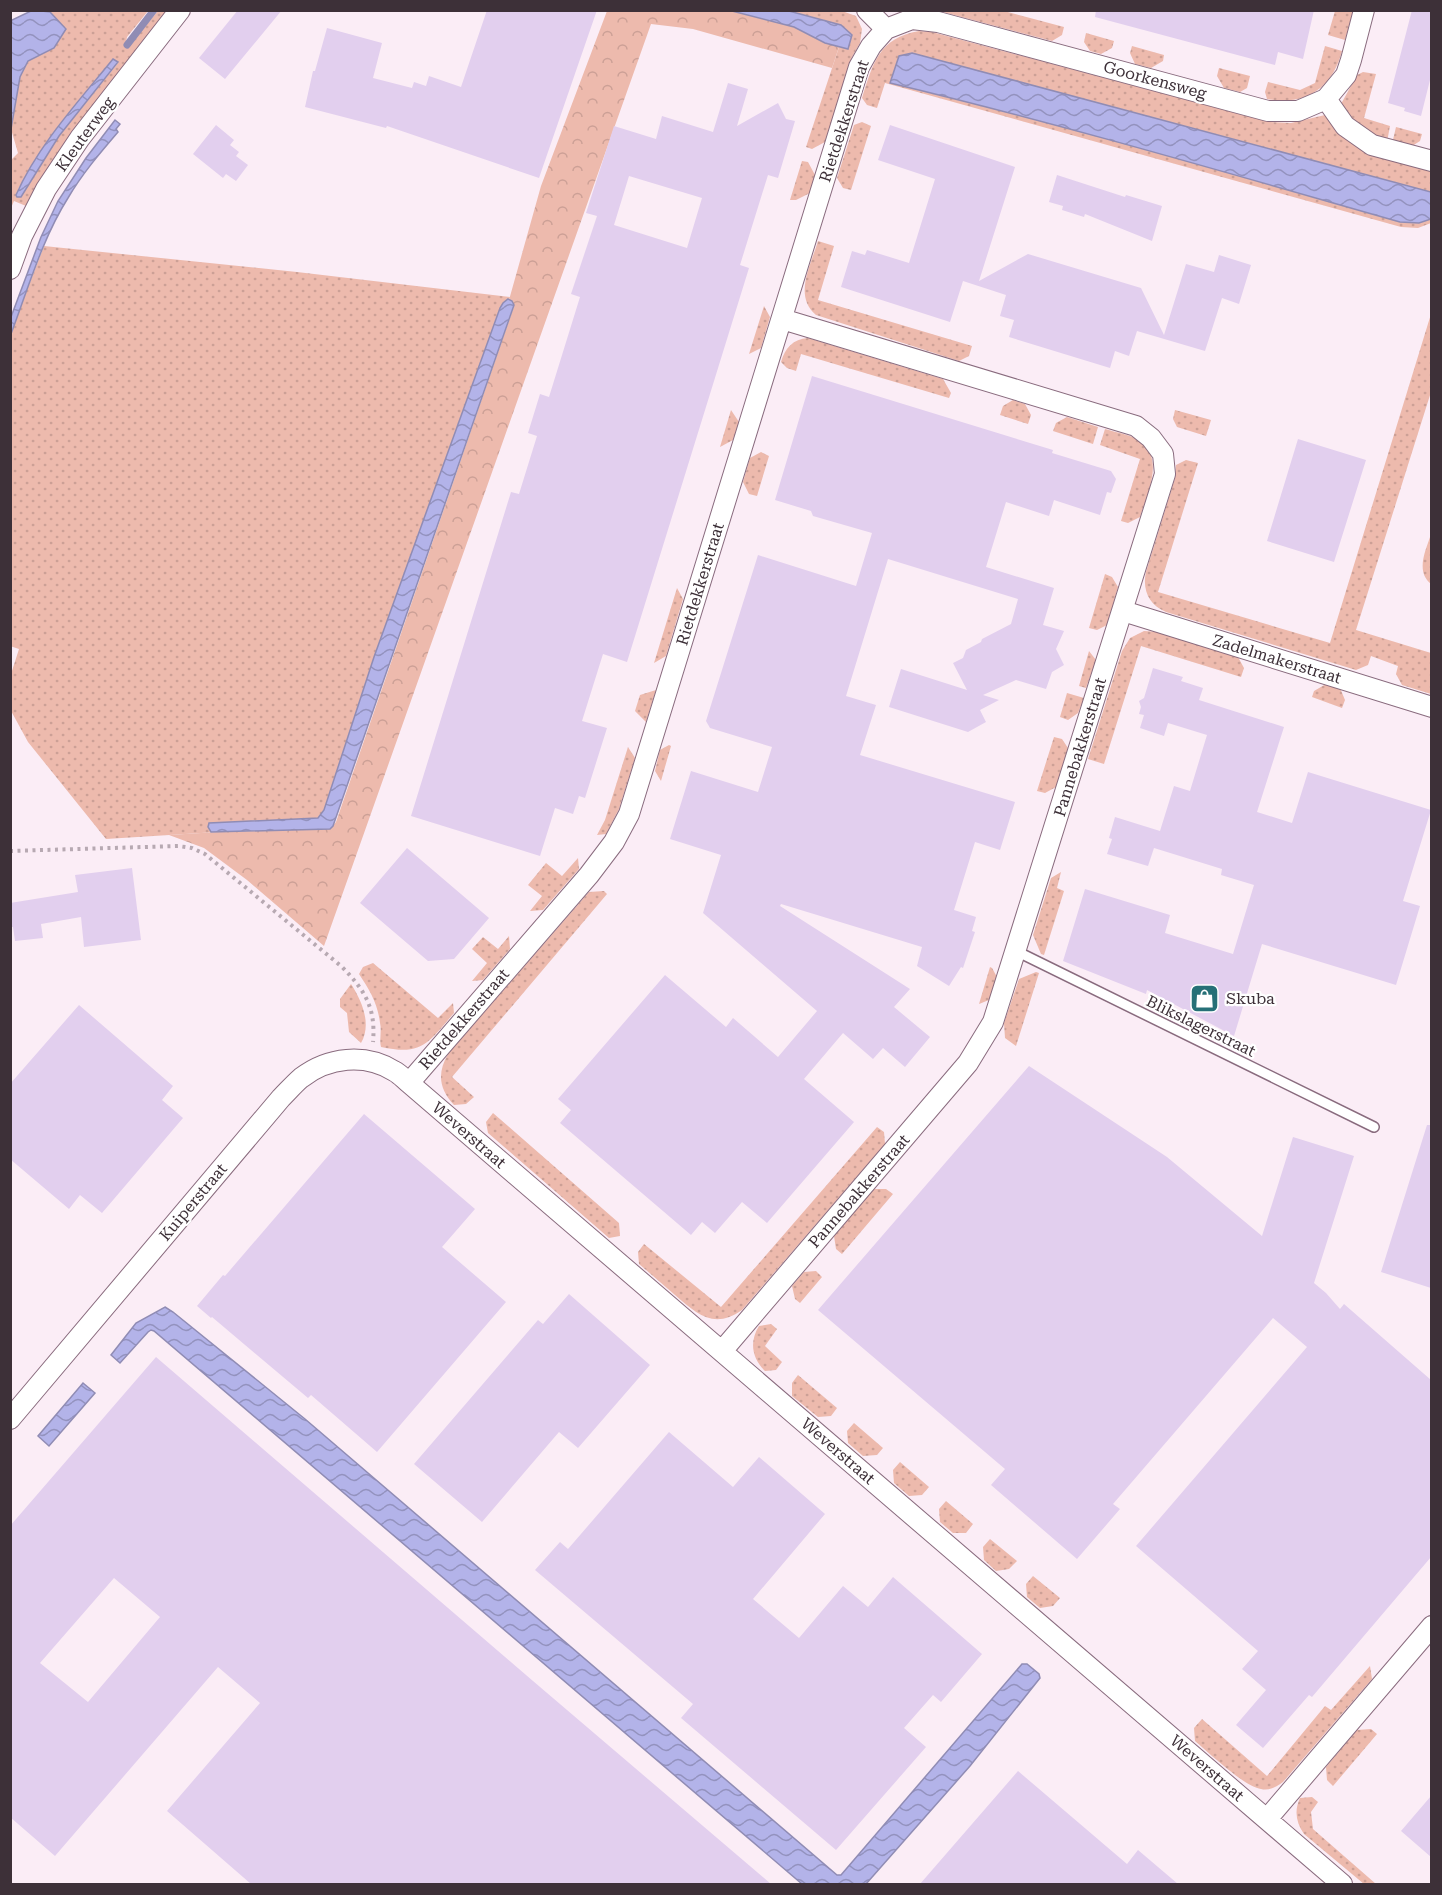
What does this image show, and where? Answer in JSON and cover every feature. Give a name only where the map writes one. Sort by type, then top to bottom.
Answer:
[{"type":"street","name":"Kleuterweg","points":[[10,269],[22,236],[51,180],[80,138],[180,10]]},
{"type":"street","points":[[867,10],[886,28]]},
{"type":"street","points":[[1364,10],[1346,75],[1326,99],[1345,126],[1372,145],[1431,161]]},
{"type":"street","name":"Goorkensweg","points":[[886,28],[912,19],[938,22],[1268,111],[1298,111],[1326,99]]},
{"type":"street","name":"Rietdekkerstraat","points":[[409,1083],[589,875],[615,842],[629,814],[859,67],[871,46],[886,28]]},
{"type":"street","name":"Pannebakkerstraat","points":[[722,1351],[968,1063],[993,1022],[1165,474],[1163,454],[1151,438],[1136,426],[782,319]]},
{"type":"street","name":"Zadelmakerstraat","points":[[1123,611],[1431,707]]},
{"type":"street","name":"Kuiperstraat","points":[[10,1419],[281,1098],[301,1078],[320,1066],[347,1059],[371,1061],[394,1071],[409,1083]]},
{"type":"street","name":"Weverstraat","points":[[409,1083],[1342,1884]]},
{"type":"street","points":[[1267,1819],[1431,1626]]},
{"type":"lane","name":"Blikslagerstraat","points":[[1016,951],[1374,1127]]},
{"type":"path","points":[[10,851],[178,846],[192,848],[205,854],[341,966],[356,981],[373,1013],[371,1061]]},
{"type":"green space","points":[[43,11],[148,11],[127,37],[126,42],[129,45],[158,11],[170,11],[56,157],[26,206],[14,201],[11,208],[11,160],[18,153],[11,129],[20,77],[28,61],[54,48],[50,12]],"holes":[[[114,59],[118,63],[59,136],[21,197],[18,189],[57,129]]]},
{"type":"green space","points":[[607,11],[732,11],[794,27],[825,43],[839,47],[832,68],[693,29],[651,24],[324,946],[247,880],[204,848],[169,835],[330,829],[336,822],[514,306],[509,300],[541,186]]},
{"type":"green space","points":[[789,11],[842,11],[856,16],[862,29],[860,43],[852,57],[825,142],[812,149],[806,147],[839,47],[848,49],[841,25]]},
{"type":"green space","points":[[939,11],[1004,11],[1064,27],[1062,35],[1052,41]]},
{"type":"green space","points":[[1335,11],[1353,11],[1345,40],[1328,35]]},
{"type":"green space","points":[[919,31],[932,32],[1270,122],[1291,123],[1325,115],[1431,167],[1431,192],[912,53],[891,83],[1083,132],[1400,222],[1419,223],[1431,219],[1431,223],[1418,228],[1401,227],[885,83],[877,108],[867,105],[862,98],[874,63],[880,54],[895,40]]},
{"type":"green space","points":[[1086,33],[1114,41],[1112,48],[1101,54],[1090,51],[1084,42]]},
{"type":"green space","points":[[1132,46],[1164,55],[1163,61],[1151,68],[1135,64],[1130,53]]},
{"type":"green space","points":[[1325,46],[1342,51],[1331,76],[1324,85],[1305,97],[1293,100],[1267,99],[1265,92],[1268,82],[1300,90],[1315,83]]},
{"type":"green space","points":[[1219,68],[1250,76],[1247,88],[1240,92],[1224,88],[1217,76]]},
{"type":"green space","points":[[1363,72],[1376,74],[1364,118],[1390,126],[1387,142],[1357,129],[1341,104],[1357,75]]},
{"type":"green space","points":[[862,122],[871,126],[851,190],[843,188],[837,178],[854,125]]},
{"type":"green space","points":[[1396,127],[1422,134],[1420,141],[1409,148],[1392,144]]},
{"type":"green space","points":[[802,161],[808,162],[815,175],[810,193],[796,200],[790,200]]},
{"type":"green space","points":[[818,241],[834,246],[818,300],[972,346],[969,356],[959,361],[816,315],[809,307],[805,290],[808,270]]},
{"type":"green space","points":[[44,246],[510,297],[500,308],[374,657],[324,810],[318,818],[210,823],[211,832],[217,832],[106,839],[28,742],[10,709],[11,674],[19,649],[10,646],[10,334]]},
{"type":"green space","points":[[764,306],[770,317],[761,348],[749,354]]},
{"type":"green space","points":[[1431,314],[1431,392],[1356,630],[1431,653],[1431,694],[1402,685],[1396,674],[1398,666],[1371,656],[1368,665],[1356,670],[1166,612],[1155,605],[1146,591],[1146,572],[1175,478],[1176,465],[1186,460],[1198,463],[1158,592],[1330,643]]},
{"type":"green space","points":[[808,338],[943,379],[951,393],[949,398],[801,354],[796,371],[787,368],[781,362],[787,349],[794,342]]},
{"type":"green space","points":[[1013,400],[1025,404],[1031,415],[1028,424],[1000,415],[1003,406]]},
{"type":"green space","points":[[731,410],[739,422],[733,440],[720,447]]},
{"type":"green space","points":[[1175,410],[1211,420],[1206,436],[1177,427],[1173,419]]},
{"type":"green space","points":[[1067,417],[1098,427],[1093,444],[1053,431],[1056,423]]},
{"type":"green space","points":[[1105,429],[1137,439],[1146,446],[1151,455],[1153,465],[1147,497],[1140,517],[1128,523],[1121,521],[1140,459],[1100,445]]},
{"type":"green space","points":[[761,452],[769,456],[757,496],[749,494],[743,482],[750,458]]},
{"type":"green space","points":[[1431,534],[1431,584],[1424,573],[1423,560]]},
{"type":"green space","points":[[1105,574],[1112,577],[1118,587],[1107,625],[1097,630],[1089,628]]},
{"type":"green space","points":[[677,588],[683,599],[666,656],[654,663]]},
{"type":"green space","points":[[1144,631],[1161,632],[1238,657],[1244,668],[1241,677],[1141,646],[1104,764],[1088,759],[1122,651],[1130,638]]},
{"type":"green space","points":[[1089,651],[1096,660],[1086,688],[1079,686]]},
{"type":"green space","points":[[1326,684],[1340,688],[1345,700],[1342,708],[1312,697],[1314,691]]},
{"type":"green space","points":[[656,690],[646,722],[635,711],[640,695]]},
{"type":"green space","points":[[1067,693],[1084,698],[1078,713],[1068,720],[1060,717]]},
{"type":"green space","points":[[1054,737],[1062,739],[1068,748],[1056,787],[1045,793],[1037,791]]},
{"type":"green space","points":[[671,746],[661,781],[655,771],[660,750]]},
{"type":"green space","points":[[628,747],[635,758],[619,809],[606,834],[597,835],[605,820]]},
{"type":"green space","points":[[578,858],[579,869],[543,910],[530,911],[542,896],[528,885],[546,863],[562,876]]},
{"type":"green space","points":[[1061,872],[1057,888],[1064,891],[1044,955],[1041,954],[1033,935],[1051,878]]},
{"type":"green space","points":[[604,891],[607,894],[452,1077],[474,1097],[466,1104],[454,1105],[445,1093],[441,1081],[442,1068],[448,1054],[589,892]]},
{"type":"green space","points":[[509,936],[510,949],[483,980],[472,981],[487,963],[472,949],[483,937],[498,949]]},
{"type":"green space","points":[[373,963],[438,1018],[453,1003],[454,1013],[424,1045],[406,1050],[381,1047],[381,1026],[377,1009],[370,991],[359,974],[363,967]]},
{"type":"green space","points":[[990,967],[997,977],[989,1000],[979,1004]]},
{"type":"green space","points":[[1036,972],[1039,973],[1016,1046],[1005,1038],[1004,1023],[1019,979]]},
{"type":"green space","points":[[351,984],[362,1005],[366,1020],[361,1043],[349,1032],[347,1013],[340,1007],[340,999]]},
{"type":"green space","points":[[493,1113],[619,1223],[620,1236],[609,1238],[488,1133],[486,1122]]},
{"type":"green space","points":[[877,1127],[884,1132],[885,1144],[742,1310],[732,1316],[714,1319],[698,1313],[639,1264],[638,1252],[644,1244],[721,1307]]},
{"type":"green space","points":[[874,1189],[886,1189],[893,1194],[842,1254],[836,1249],[834,1236]]},
{"type":"green space","points":[[816,1271],[822,1277],[800,1303],[795,1299],[792,1286],[804,1272]]},
{"type":"green space","points":[[771,1324],[777,1329],[765,1346],[782,1362],[776,1370],[765,1371],[757,1361],[753,1344],[759,1326]]},
{"type":"green space","points":[[798,1375],[837,1408],[831,1416],[818,1417],[792,1396],[792,1383]]},
{"type":"green space","points":[[854,1423],[883,1448],[877,1455],[863,1456],[848,1443],[847,1431]]},
{"type":"green space","points":[[900,1462],[929,1487],[922,1495],[909,1496],[894,1483],[893,1470]]},
{"type":"green space","points":[[946,1501],[973,1524],[966,1533],[953,1533],[940,1522],[939,1509]]},
{"type":"green space","points":[[990,1539],[1017,1561],[1009,1569],[996,1571],[984,1560],[983,1547]]},
{"type":"green space","points":[[1033,1576],[1060,1598],[1053,1606],[1040,1608],[1027,1597],[1026,1584]]},
{"type":"green space","points":[[1370,1666],[1372,1679],[1283,1782],[1272,1788],[1254,1787],[1227,1769],[1195,1741],[1194,1728],[1202,1719],[1267,1776],[1325,1706],[1331,1710]]},
{"type":"green space","points":[[1371,1729],[1377,1734],[1333,1786],[1327,1780],[1326,1767],[1357,1730]]},
{"type":"green space","points":[[1312,1797],[1318,1802],[1311,1812],[1313,1829],[1376,1884],[1364,1884],[1304,1834],[1299,1825],[1297,1807],[1300,1798]]},
{"type":"water","points":[[33,10],[50,12],[66,29],[54,48],[28,61],[20,77],[11,129],[11,23],[12,20]]},
{"type":"water","points":[[732,11],[789,11],[841,25],[852,35],[848,49],[825,43],[794,27]]},
{"type":"water","points":[[912,53],[1431,192],[1431,219],[1419,223],[1400,222],[1082,132],[890,83],[899,56]]},
{"type":"water","points":[[113,59],[118,62],[59,136],[21,197],[17,197],[25,177],[47,141]]},
{"type":"water","points":[[115,120],[120,124],[116,129],[118,132],[79,181],[51,230],[11,334],[11,317],[41,237],[58,201],[86,158]]},
{"type":"water","points":[[508,299],[514,305],[333,826],[330,829],[211,832],[208,827],[209,823],[318,818],[324,810],[374,657],[500,308]]},
{"type":"water","points":[[165,1307],[305,1419],[837,1875],[841,1875],[1022,1664],[1027,1664],[1039,1674],[1040,1678],[970,1766],[866,1884],[802,1884],[154,1331],[148,1332],[120,1363],[111,1355],[136,1323]]},
{"type":"water","points":[[83,1383],[95,1393],[49,1446],[38,1436]]},
{"type":"building","points":[[238,10],[282,10],[225,79],[199,58]]},
{"type":"building","points":[[487,10],[597,10],[539,178],[387,126],[386,128],[305,107],[313,71],[315,71],[327,28],[382,43],[373,78],[412,88],[414,82],[426,86],[429,76],[461,87]]},
{"type":"building","points":[[1096,10],[1314,10],[1303,59],[1278,52],[1275,65],[1095,17]]},
{"type":"building","points":[[1412,10],[1431,10],[1431,76],[1421,116],[1388,103]]},
{"type":"building","points":[[728,83],[748,89],[737,126],[778,103],[786,119],[795,121],[778,178],[768,175],[740,265],[749,268],[627,662],[603,654],[582,721],[607,728],[585,798],[579,796],[573,814],[555,808],[540,856],[411,816],[511,492],[519,494],[537,436],[528,433],[540,394],[549,397],[580,297],[571,294],[597,216],[586,213],[614,126],[656,139],[662,116],[713,132]],"holes":[[[629,176],[702,198],[687,248],[614,225]]]},
{"type":"building","points":[[216,125],[234,140],[230,145],[239,152],[236,156],[248,165],[236,181],[226,174],[223,178],[193,154]]},
{"type":"building","points":[[890,125],[1015,167],[979,281],[1028,254],[1141,288],[1164,335],[1186,264],[1214,272],[1219,255],[1251,265],[1239,304],[1222,298],[1205,351],[1137,331],[1129,356],[1115,351],[1110,368],[1009,337],[1014,320],[1000,316],[1006,295],[963,281],[950,322],[841,287],[852,251],[865,255],[867,250],[909,263],[935,179],[878,160]]},
{"type":"building","points":[[1057,175],[1125,197],[1126,195],[1162,206],[1152,241],[1085,214],[1084,217],[1062,210],[1063,206],[1049,202]]},
{"type":"building","points":[[812,376],[1053,450],[1052,453],[1111,471],[1116,479],[1111,493],[1107,492],[1100,515],[1054,500],[1049,516],[1006,502],[986,567],[1054,588],[1043,625],[1064,631],[1056,649],[1064,665],[1052,672],[1046,689],[1016,680],[983,695],[999,700],[980,710],[986,722],[968,732],[889,707],[901,669],[967,690],[953,663],[963,658],[966,650],[981,642],[982,639],[1011,624],[1018,599],[888,559],[846,696],[876,705],[860,755],[1015,802],[1000,850],[975,842],[954,910],[976,917],[972,931],[975,932],[963,968],[961,967],[949,986],[917,966],[922,947],[781,904],[780,906],[910,989],[894,1007],[930,1037],[905,1067],[883,1048],[873,1059],[843,1033],[804,1079],[854,1122],[767,1223],[742,1202],[715,1233],[702,1222],[691,1235],[560,1123],[571,1110],[558,1099],[665,975],[726,1027],[733,1018],[778,1057],[817,1011],[703,913],[721,855],[670,839],[691,771],[758,792],[772,747],[710,728],[706,721],[758,555],[856,586],[872,533],[813,516],[811,511],[775,500]]},
{"type":"building","points":[[1298,439],[1366,460],[1334,562],[1267,541]]},
{"type":"building","points":[[1153,668],[1183,677],[1181,681],[1203,688],[1199,700],[1284,727],[1257,812],[1292,823],[1308,772],[1431,810],[1403,901],[1420,906],[1396,985],[1262,944],[1234,1036],[1147,990],[1146,994],[1063,961],[1085,889],[1170,915],[1165,933],[1233,954],[1254,885],[1221,875],[1222,869],[1154,848],[1148,866],[1107,854],[1115,817],[1160,831],[1174,786],[1190,791],[1207,735],[1168,723],[1164,736],[1140,728],[1144,715],[1139,714],[1141,707],[1139,701],[1144,698]]},
{"type":"building","points":[[407,848],[489,918],[454,959],[428,961],[360,903]]},
{"type":"building","points":[[132,868],[141,940],[84,947],[81,917],[41,924],[43,938],[15,941],[13,927],[10,927],[10,903],[78,892],[75,875]]},
{"type":"building","points":[[79,1005],[173,1086],[162,1100],[183,1118],[102,1213],[80,1195],[69,1209],[10,1159],[10,1084]]},
{"type":"building","points":[[1029,1066],[1167,1157],[1262,1236],[1293,1137],[1354,1156],[1314,1283],[1340,1309],[1344,1304],[1431,1380],[1431,1557],[1312,1697],[1309,1695],[1263,1748],[1236,1725],[1266,1690],[1242,1669],[1258,1651],[1136,1546],[1307,1347],[1273,1318],[1113,1504],[1120,1509],[1077,1559],[991,1485],[1005,1469],[818,1310]]},
{"type":"building","points":[[364,1114],[475,1209],[442,1247],[506,1302],[377,1452],[311,1395],[308,1398],[197,1306]]},
{"type":"building","points":[[1427,1125],[1431,1125],[1431,1288],[1381,1272]]},
{"type":"building","points":[[569,1294],[650,1365],[578,1448],[559,1432],[482,1522],[414,1464],[538,1320],[543,1324]]},
{"type":"building","points":[[156,1357],[771,1884],[251,1884],[167,1811],[260,1703],[218,1667],[55,1856],[10,1817],[10,1526]],"holes":[[[114,1578],[160,1617],[88,1702],[40,1663]]]},
{"type":"building","points":[[669,1432],[733,1487],[759,1457],[825,1514],[753,1599],[799,1638],[843,1586],[868,1607],[893,1577],[982,1654],[941,1702],[933,1695],[904,1728],[926,1747],[836,1850],[681,1718],[693,1704],[535,1570],[560,1542],[568,1549]]},
{"type":"building","points":[[1018,1771],[1127,1864],[1138,1850],[1178,1884],[920,1884]]},
{"type":"building","points":[[1431,1796],[1431,1857],[1401,1831]]},
{"type":"waterway","points":[[127,45],[154,10]]},
{"type":"place","name":"Skuba","points":[[1205,998]]}]
